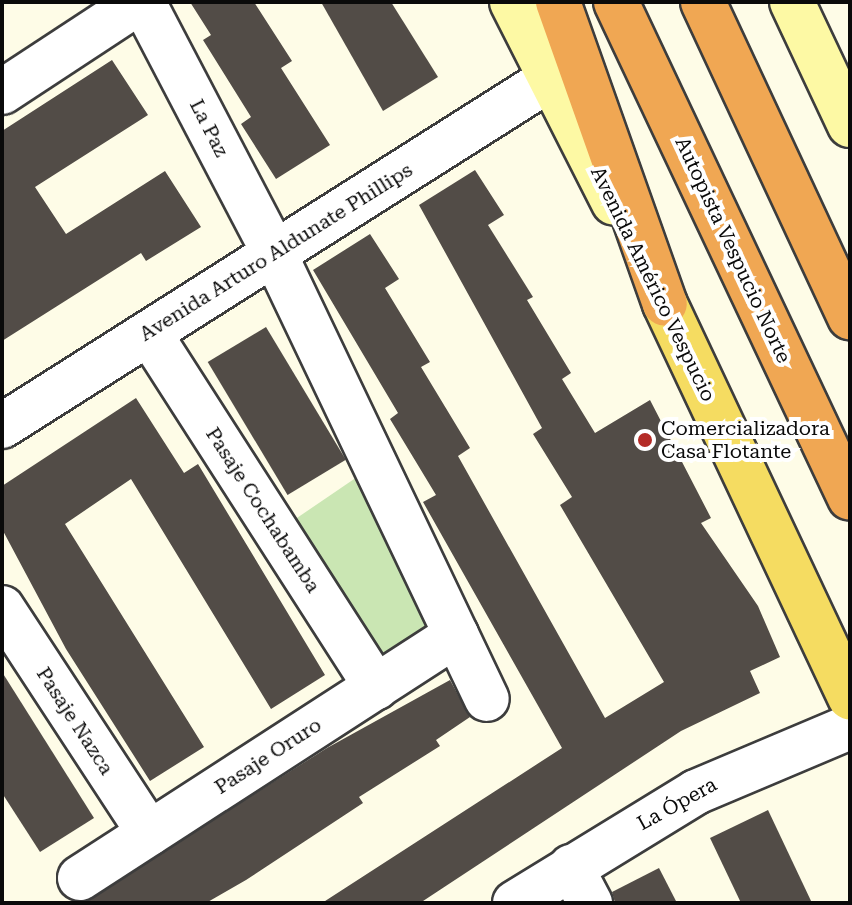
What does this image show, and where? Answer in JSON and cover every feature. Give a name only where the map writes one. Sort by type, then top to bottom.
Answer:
[{"type":"highway","points":[[558,2],[665,304]]},
{"type":"highway","name":"Autopista Vespucio Norte","points":[[616,2],[850,498]]},
{"type":"highway","points":[[703,2],[850,317]]},
{"type":"main road","name":"Avenida Américo Vespucio","points":[[512,2],[665,304],[850,698]]},
{"type":"main road","points":[[792,2],[850,125]]},
{"type":"street","points":[[2,92],[141,2]]},
{"type":"street","name":"La Paz","points":[[141,2],[274,253]]},
{"type":"street","name":"Avenida Arturo Aldunate Phillips","points":[[2,426],[551,78]]},
{"type":"street","points":[[274,253],[487,699]]},
{"type":"street","name":"Pasaje Cochabamba","points":[[149,333],[376,687]]},
{"type":"street","name":"Pasaje Nazca","points":[[2,608],[149,833]]},
{"type":"street","name":"Pasaje Oruro","points":[[80,878],[456,635]]},
{"type":"street","name":"La Ópera","points":[[515,903],[581,885],[696,792],[850,727]]},
{"type":"green space","points":[[360,475],[430,608],[426,635],[383,661],[291,522]]},
{"type":"building","points":[[190,2],[254,2],[292,61],[281,68],[330,145],[276,179],[241,124],[251,117],[203,40],[211,35]]},
{"type":"building","points":[[321,2],[391,2],[438,77],[383,111]]},
{"type":"building","points":[[112,60],[148,115],[35,187],[66,234],[165,171],[201,227],[146,261],[141,253],[2,341],[2,131]]},
{"type":"building","points":[[475,170],[504,215],[488,225],[533,297],[527,300],[571,373],[562,379],[595,433],[650,400],[711,518],[701,523],[758,606],[780,657],[750,671],[760,693],[681,731],[420,903],[322,903],[562,748],[423,502],[436,495],[390,419],[398,413],[313,270],[370,234],[399,279],[385,288],[430,362],[421,367],[470,448],[458,456],[605,718],[664,682],[560,505],[572,497],[533,434],[542,428],[419,205]]},
{"type":"building","points":[[266,327],[346,460],[288,495],[208,362]]},
{"type":"building","points":[[136,398],[184,473],[198,464],[325,675],[271,709],[131,479],[65,524],[204,747],[150,781],[66,649],[2,529],[2,486]]},
{"type":"building","points":[[2,672],[94,818],[40,852],[2,793]]},
{"type":"building","points":[[450,680],[470,717],[436,740],[440,746],[359,797],[363,803],[246,880],[206,903],[82,903],[327,748]]},
{"type":"building","points":[[768,810],[812,903],[741,903],[710,838]]},
{"type":"building","points":[[659,868],[677,903],[615,903],[612,892]]},
{"type":"place","name":"Comercializadora Casa Flotante","points":[[645,440]]}]
